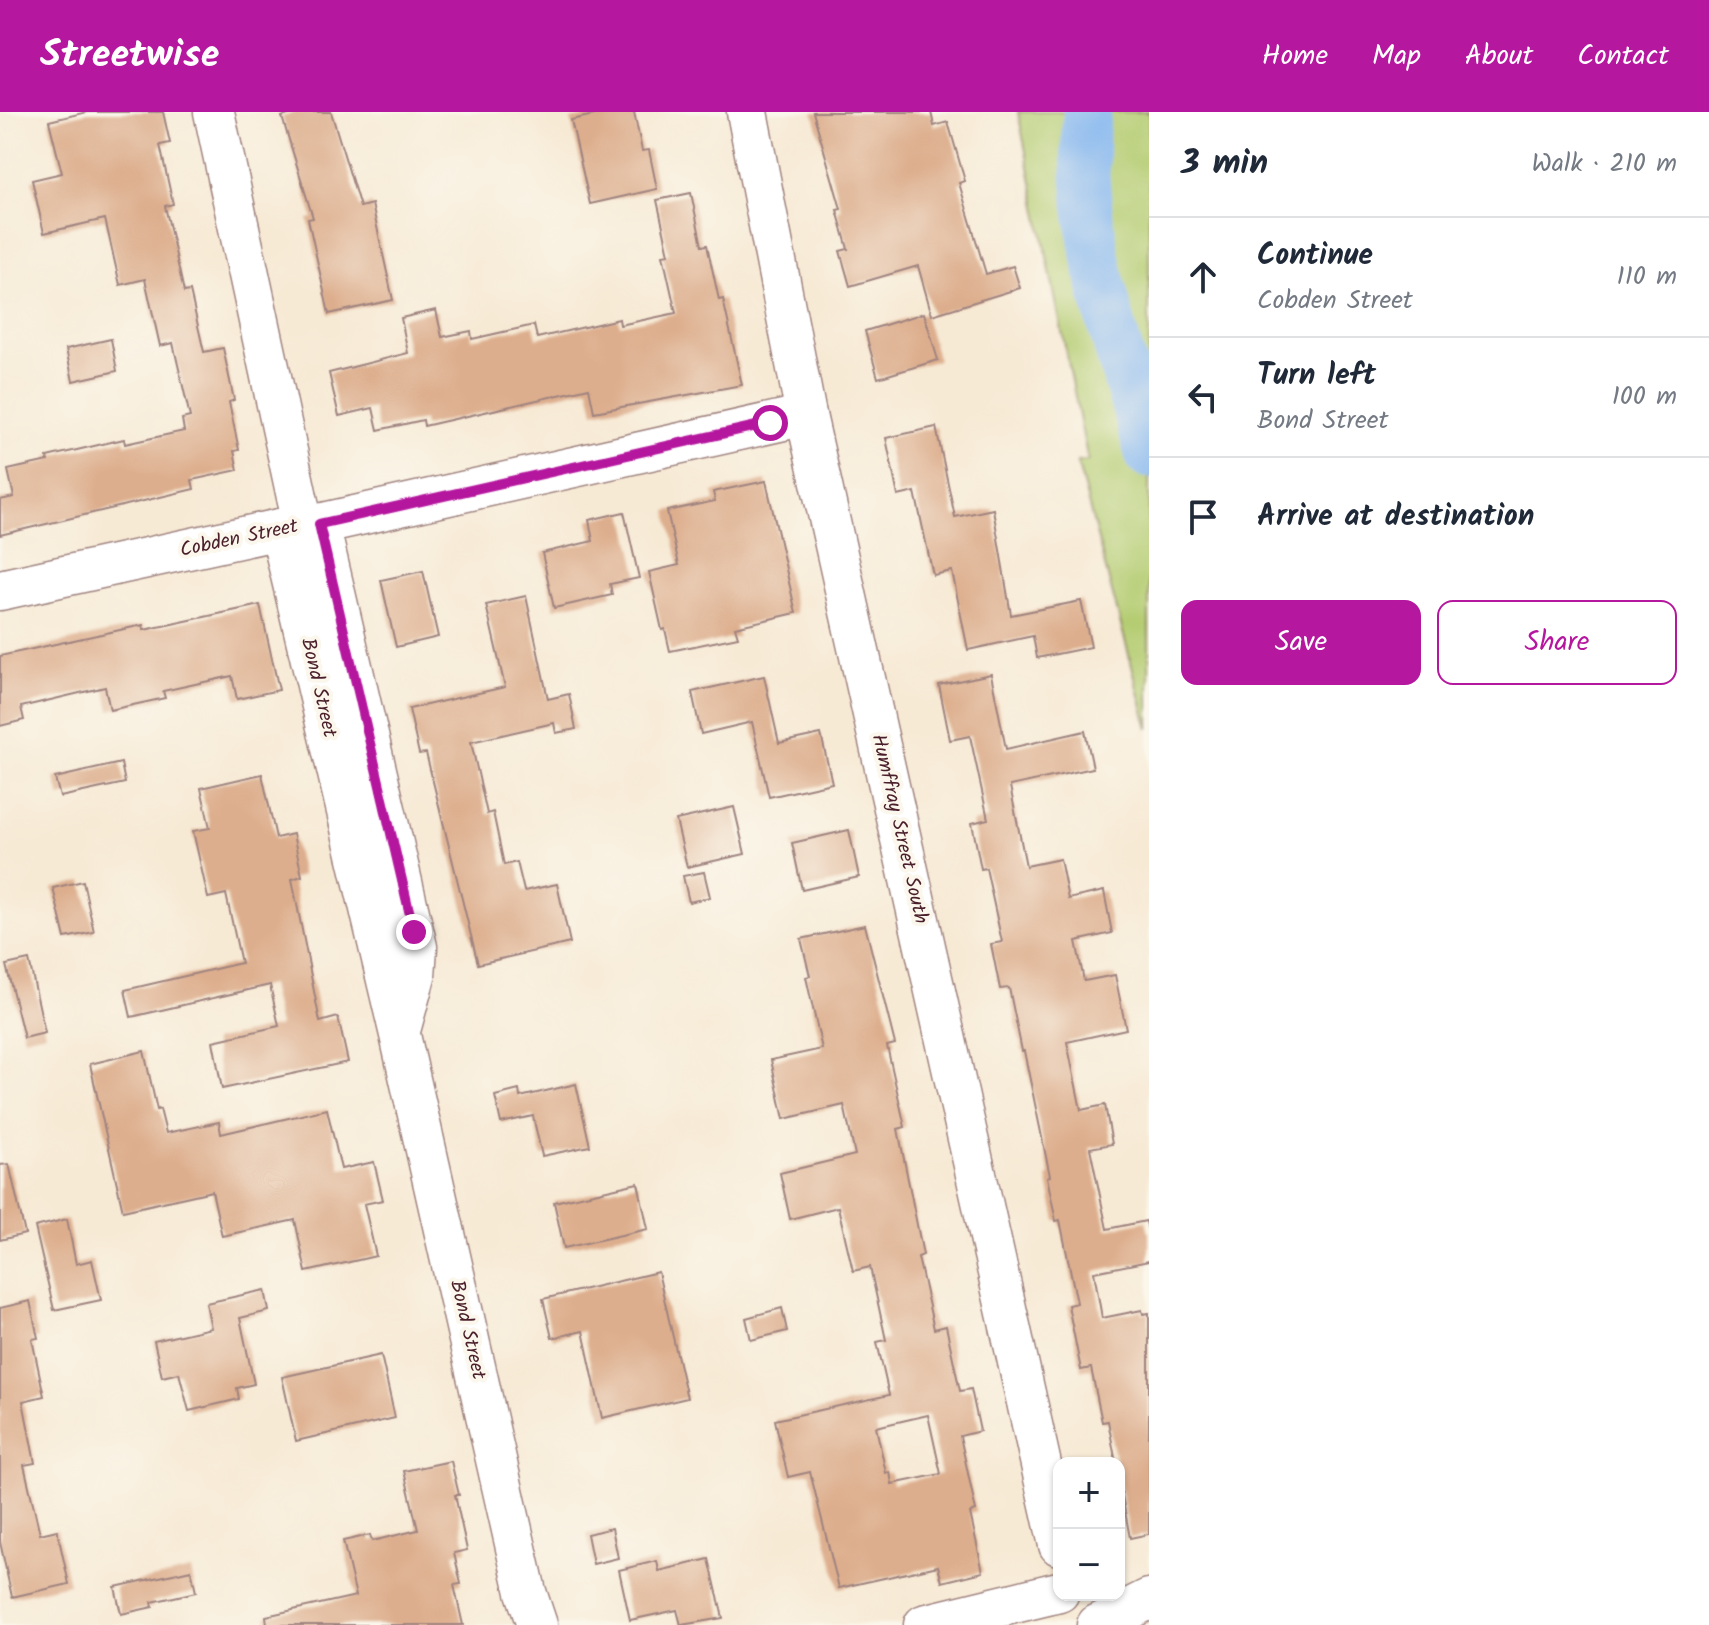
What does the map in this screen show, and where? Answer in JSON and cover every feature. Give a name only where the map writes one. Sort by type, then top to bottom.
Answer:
[{"type":"street","name":"Bond Street","points":[[214,112],[301,526],[417,947],[415,976],[400,1035],[526,1592],[537,1625]]},
{"type":"street","name":"Humffray Street South","points":[[747,112],[806,415],[1055,1529]]},
{"type":"street","name":"Cobden Street","points":[[0,590],[806,415]]},
{"type":"street","points":[[924,1625],[1053,1593]]},
{"type":"street","points":[[1097,1625],[1149,1599]]},
{"type":"street","points":[[1077,1601],[1086,1625]]},
{"type":"green space","points":[[1018,112],[1149,112],[1149,729],[1077,462],[1088,461]]},
{"type":"building","points":[[87,112],[163,112],[170,143],[160,145],[173,204],[165,206],[184,292],[190,291],[204,352],[223,348],[234,400],[229,402],[239,450],[234,451],[238,470],[192,480],[194,489],[0,535],[0,500],[14,497],[8,470],[48,461],[47,457],[124,439],[125,444],[184,431],[182,419],[190,417],[173,343],[160,346],[145,279],[120,285],[105,219],[44,233],[32,180],[62,173],[49,121]]},
{"type":"building","points":[[297,112],[331,112],[360,207],[372,204],[393,300],[329,314],[308,219],[313,218],[282,117]]},
{"type":"building","points":[[608,112],[634,112],[642,151],[649,150],[657,189],[590,204],[571,120]]},
{"type":"building","points":[[813,112],[931,112],[934,126],[948,122],[965,181],[959,183],[986,274],[1013,266],[1020,288],[932,315],[918,266],[850,286],[840,251],[848,249],[837,210],[841,209]]},
{"type":"building","points":[[691,193],[702,246],[707,245],[719,300],[723,299],[742,385],[594,412],[589,388],[424,426],[423,420],[378,430],[373,408],[339,416],[329,373],[408,353],[401,318],[436,310],[442,337],[471,331],[472,339],[534,325],[537,338],[619,319],[620,325],[676,313],[663,255],[669,254],[657,200]]},
{"type":"building","points":[[924,313],[938,360],[878,378],[865,331]]},
{"type":"building","points":[[111,339],[117,371],[73,381],[66,349]]},
{"type":"building","points":[[936,427],[955,517],[993,509],[1011,615],[1081,601],[1091,647],[1037,658],[1033,636],[968,650],[952,571],[933,575],[915,492],[898,496],[886,438]]},
{"type":"building","points":[[766,481],[796,613],[735,627],[738,637],[670,651],[649,572],[679,565],[667,511],[715,501],[713,492]]},
{"type":"building","points":[[624,512],[639,578],[610,584],[612,595],[554,608],[542,553],[593,541],[589,520]]},
{"type":"building","points":[[423,571],[438,637],[396,647],[381,580]]},
{"type":"building","points":[[526,596],[548,699],[569,694],[576,729],[556,733],[554,723],[471,742],[487,814],[493,812],[504,865],[517,862],[524,891],[557,884],[570,943],[478,964],[426,753],[419,754],[409,709],[505,687],[486,605]]},
{"type":"building","points":[[260,605],[279,690],[237,699],[232,676],[163,691],[165,698],[110,710],[105,687],[21,707],[24,720],[0,726],[0,656],[143,625],[144,630]]},
{"type":"building","points":[[991,674],[1006,749],[1085,731],[1093,768],[1010,786],[1026,866],[1060,859],[1068,899],[1104,891],[1112,933],[1076,941],[1084,981],[1115,975],[1126,1029],[1067,1042],[1081,1110],[1105,1105],[1112,1144],[1090,1148],[1107,1229],[1146,1221],[1149,1234],[1149,1261],[1094,1272],[1102,1318],[1142,1310],[1143,1314],[1149,1313],[1149,1534],[1130,1538],[1125,1512],[1125,1457],[1115,1457],[1108,1421],[1102,1422],[1091,1368],[1081,1370],[1068,1305],[1077,1303],[1060,1220],[1056,1221],[1047,1177],[1050,1176],[1009,988],[1000,989],[991,944],[1002,942],[986,868],[981,869],[972,823],[988,819],[970,736],[950,740],[939,685]]},
{"type":"building","points":[[764,676],[779,743],[821,734],[832,783],[769,797],[752,722],[701,734],[692,692]]},
{"type":"building","points":[[121,763],[125,783],[60,797],[55,778]]},
{"type":"building","points":[[262,774],[276,838],[293,834],[302,876],[292,879],[320,1022],[338,1017],[348,1062],[222,1089],[213,1041],[279,1026],[270,985],[131,1017],[125,990],[241,963],[226,894],[208,898],[193,831],[210,828],[201,788]]},
{"type":"building","points":[[734,807],[745,854],[687,867],[676,820]]},
{"type":"building","points":[[849,830],[859,877],[802,890],[792,843]]},
{"type":"building","points":[[704,872],[710,897],[689,902],[683,876]]},
{"type":"building","points":[[83,881],[94,932],[65,938],[53,888]]},
{"type":"building","points":[[865,925],[895,1044],[887,1046],[905,1127],[898,1129],[923,1255],[918,1257],[934,1329],[946,1326],[960,1391],[971,1389],[980,1431],[960,1436],[976,1511],[970,1513],[983,1572],[942,1582],[938,1566],[839,1588],[810,1472],[788,1477],[775,1420],[889,1395],[877,1342],[886,1340],[870,1267],[853,1271],[838,1207],[790,1219],[780,1173],[855,1155],[844,1105],[784,1119],[771,1060],[822,1049],[801,939]],"holes":[[[928,1415],[941,1474],[892,1484],[890,1472],[886,1473],[876,1427]]]},
{"type":"building","points":[[29,960],[45,1033],[24,1038],[6,965]]},
{"type":"building","points":[[144,1051],[157,1110],[160,1109],[166,1133],[219,1122],[221,1134],[327,1109],[341,1169],[374,1162],[383,1200],[364,1204],[376,1256],[306,1272],[295,1220],[222,1236],[212,1191],[123,1211],[90,1064]]},
{"type":"building","points":[[576,1084],[590,1146],[542,1156],[533,1116],[501,1123],[495,1096],[519,1090],[520,1097]]},
{"type":"building","points":[[9,1164],[25,1234],[0,1240],[0,1165]]},
{"type":"building","points":[[638,1183],[648,1229],[564,1248],[554,1202]]},
{"type":"building","points":[[67,1219],[76,1264],[92,1260],[101,1300],[54,1310],[35,1227]]},
{"type":"building","points":[[658,1272],[687,1398],[602,1418],[583,1331],[552,1338],[543,1299]]},
{"type":"building","points":[[265,1290],[269,1311],[240,1318],[254,1384],[237,1388],[239,1399],[189,1411],[179,1373],[162,1377],[154,1341],[211,1328],[206,1303]]},
{"type":"building","points":[[30,1301],[38,1338],[32,1339],[44,1396],[23,1401],[35,1463],[24,1465],[40,1534],[57,1530],[69,1584],[12,1597],[0,1542],[0,1308]]},
{"type":"building","points":[[782,1308],[787,1331],[751,1340],[746,1318]]},
{"type":"building","points":[[381,1355],[395,1418],[296,1441],[282,1377]]},
{"type":"building","points":[[451,1461],[467,1550],[454,1553],[461,1584],[454,1585],[463,1625],[267,1625],[266,1616],[356,1596],[343,1541],[370,1535],[372,1541],[418,1530],[404,1471]]},
{"type":"building","points":[[612,1528],[618,1558],[593,1564],[587,1534]]},
{"type":"building","points":[[709,1559],[723,1618],[681,1625],[677,1610],[630,1620],[619,1570],[657,1561],[659,1571]]},
{"type":"building","points":[[191,1570],[196,1592],[152,1602],[153,1607],[121,1614],[115,1587]]},
{"type":"waterway","points":[[1087,112],[1085,156],[1093,243],[1113,328],[1149,454]]},
{"type":"route","points":[[414,932],[319,524],[770,423]]}]
